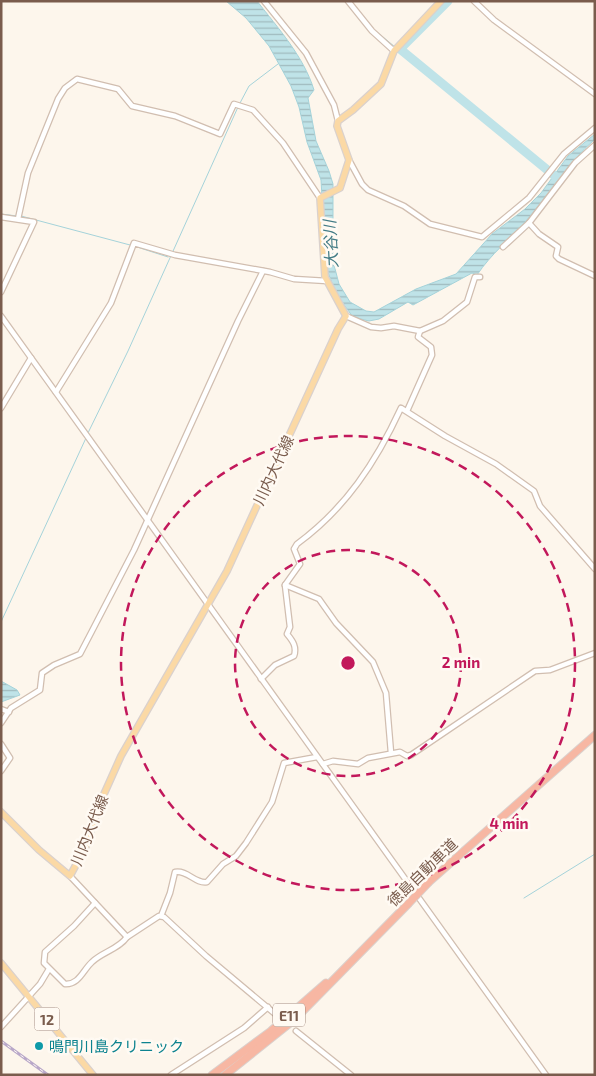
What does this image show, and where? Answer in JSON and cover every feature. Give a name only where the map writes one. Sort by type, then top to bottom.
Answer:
[{"type":"highway","name":"徳島自動車道","points":[[225,1075],[295,1019],[429,882],[529,791],[595,735]]},
{"type":"highway","name":"徳島自動車道","points":[[212,1075],[271,1031],[362,951]]},
{"type":"main road","points":[[346,317],[327,281],[323,264],[321,197],[340,188],[349,160],[337,126],[338,121],[353,110],[380,84],[394,51],[441,1]]},
{"type":"main road","name":"川内大代線","points":[[1,812],[39,850],[70,876],[86,846],[100,803],[122,756],[227,571],[338,329],[346,317]]},
{"type":"main road","name":"12","points":[[1,963],[93,1075]]},
{"type":"street","points":[[264,1],[306,53],[334,105],[338,121]]},
{"type":"street","points":[[348,1],[372,31],[394,51]]},
{"type":"street","points":[[474,1],[494,20],[595,94]]},
{"type":"street","points":[[18,219],[28,173],[58,99],[65,88],[77,79],[118,89],[132,106],[175,116],[220,134],[234,104],[254,110],[283,143],[321,197]]},
{"type":"street","points":[[349,160],[368,190],[404,206],[430,224],[484,236],[529,198],[576,143],[595,128]]},
{"type":"street","points":[[504,247],[530,223],[575,163],[595,144]]},
{"type":"street","points":[[1,217],[34,222],[1,292]]},
{"type":"street","points":[[530,223],[558,247],[556,256],[559,259],[595,276]]},
{"type":"street","points":[[56,392],[111,303],[134,243],[167,253],[263,271],[294,279],[327,281]]},
{"type":"street","points":[[1,723],[16,704],[40,690],[42,674],[47,668],[80,654],[127,565],[238,321],[263,271]]},
{"type":"street","points":[[346,317],[372,327],[394,326],[420,331],[443,321],[457,310],[470,297],[475,277],[480,277]]},
{"type":"street","points":[[1,316],[546,1075]]},
{"type":"street","points":[[407,411],[432,355],[431,347],[418,337],[420,331]]},
{"type":"street","points":[[1,408],[31,358]]},
{"type":"street","points":[[262,678],[275,665],[294,656],[295,646],[287,634],[290,627],[285,585],[300,564],[294,554],[297,544],[328,518],[352,492],[380,453],[401,408],[445,436],[496,464],[534,491],[540,506],[595,569]]},
{"type":"street","points":[[285,585],[319,599],[336,623],[373,662],[386,693],[391,753]]},
{"type":"street","points":[[323,764],[333,761],[358,764],[368,758],[400,752],[407,756],[411,755],[535,670],[550,670],[595,653]]},
{"type":"street","points":[[1,709],[9,712]]},
{"type":"street","points":[[1,744],[10,758],[1,771]]},
{"type":"street","points":[[95,903],[74,926],[45,952],[44,963],[65,984],[70,984],[77,980],[91,962],[161,916],[175,872],[186,873],[199,881],[207,882],[223,864],[236,856],[272,802],[284,763],[318,757]]},
{"type":"street","points":[[70,876],[127,937]]},
{"type":"street","points":[[161,916],[280,1018]]},
{"type":"street","points":[[1,1027],[40,984],[49,969]]},
{"type":"street","points":[[171,1075],[244,1028],[268,1007]]},
{"type":"street","points":[[296,1030],[351,1075]]},
{"type":"water","name":"大谷川","points":[[226,1],[257,1],[290,43],[310,78],[314,90],[308,98],[316,141],[333,184],[333,261],[339,284],[350,302],[366,311],[374,312],[416,289],[456,274],[492,234],[525,209],[541,193],[568,156],[595,134],[595,139],[576,158],[526,221],[482,267],[477,275],[472,273],[413,305],[408,302],[379,319],[369,321],[353,317],[336,294],[326,267],[321,180],[307,142],[299,107],[291,86],[269,46],[246,18]]},
{"type":"water","points":[[1,681],[17,690],[20,695],[1,702]]},
{"type":"waterway","points":[[448,1],[400,49],[556,177]]},
{"type":"waterway","points":[[371,27],[395,47]]},
{"type":"waterway","points":[[240,103],[249,86],[278,64]]},
{"type":"waterway","points":[[87,435],[128,351],[238,107]]},
{"type":"waterway","points":[[1,214],[17,216]]},
{"type":"waterway","points":[[21,216],[130,245]]},
{"type":"waterway","points":[[134,246],[168,257]]},
{"type":"waterway","points":[[1,622],[86,438]]},
{"type":"waterway","points":[[524,898],[595,854]]},
{"type":"railway","points":[[1,1041],[48,1075]]},
{"type":"place","name":"鳴門川島クリニック","points":[[39,1046]]}]
